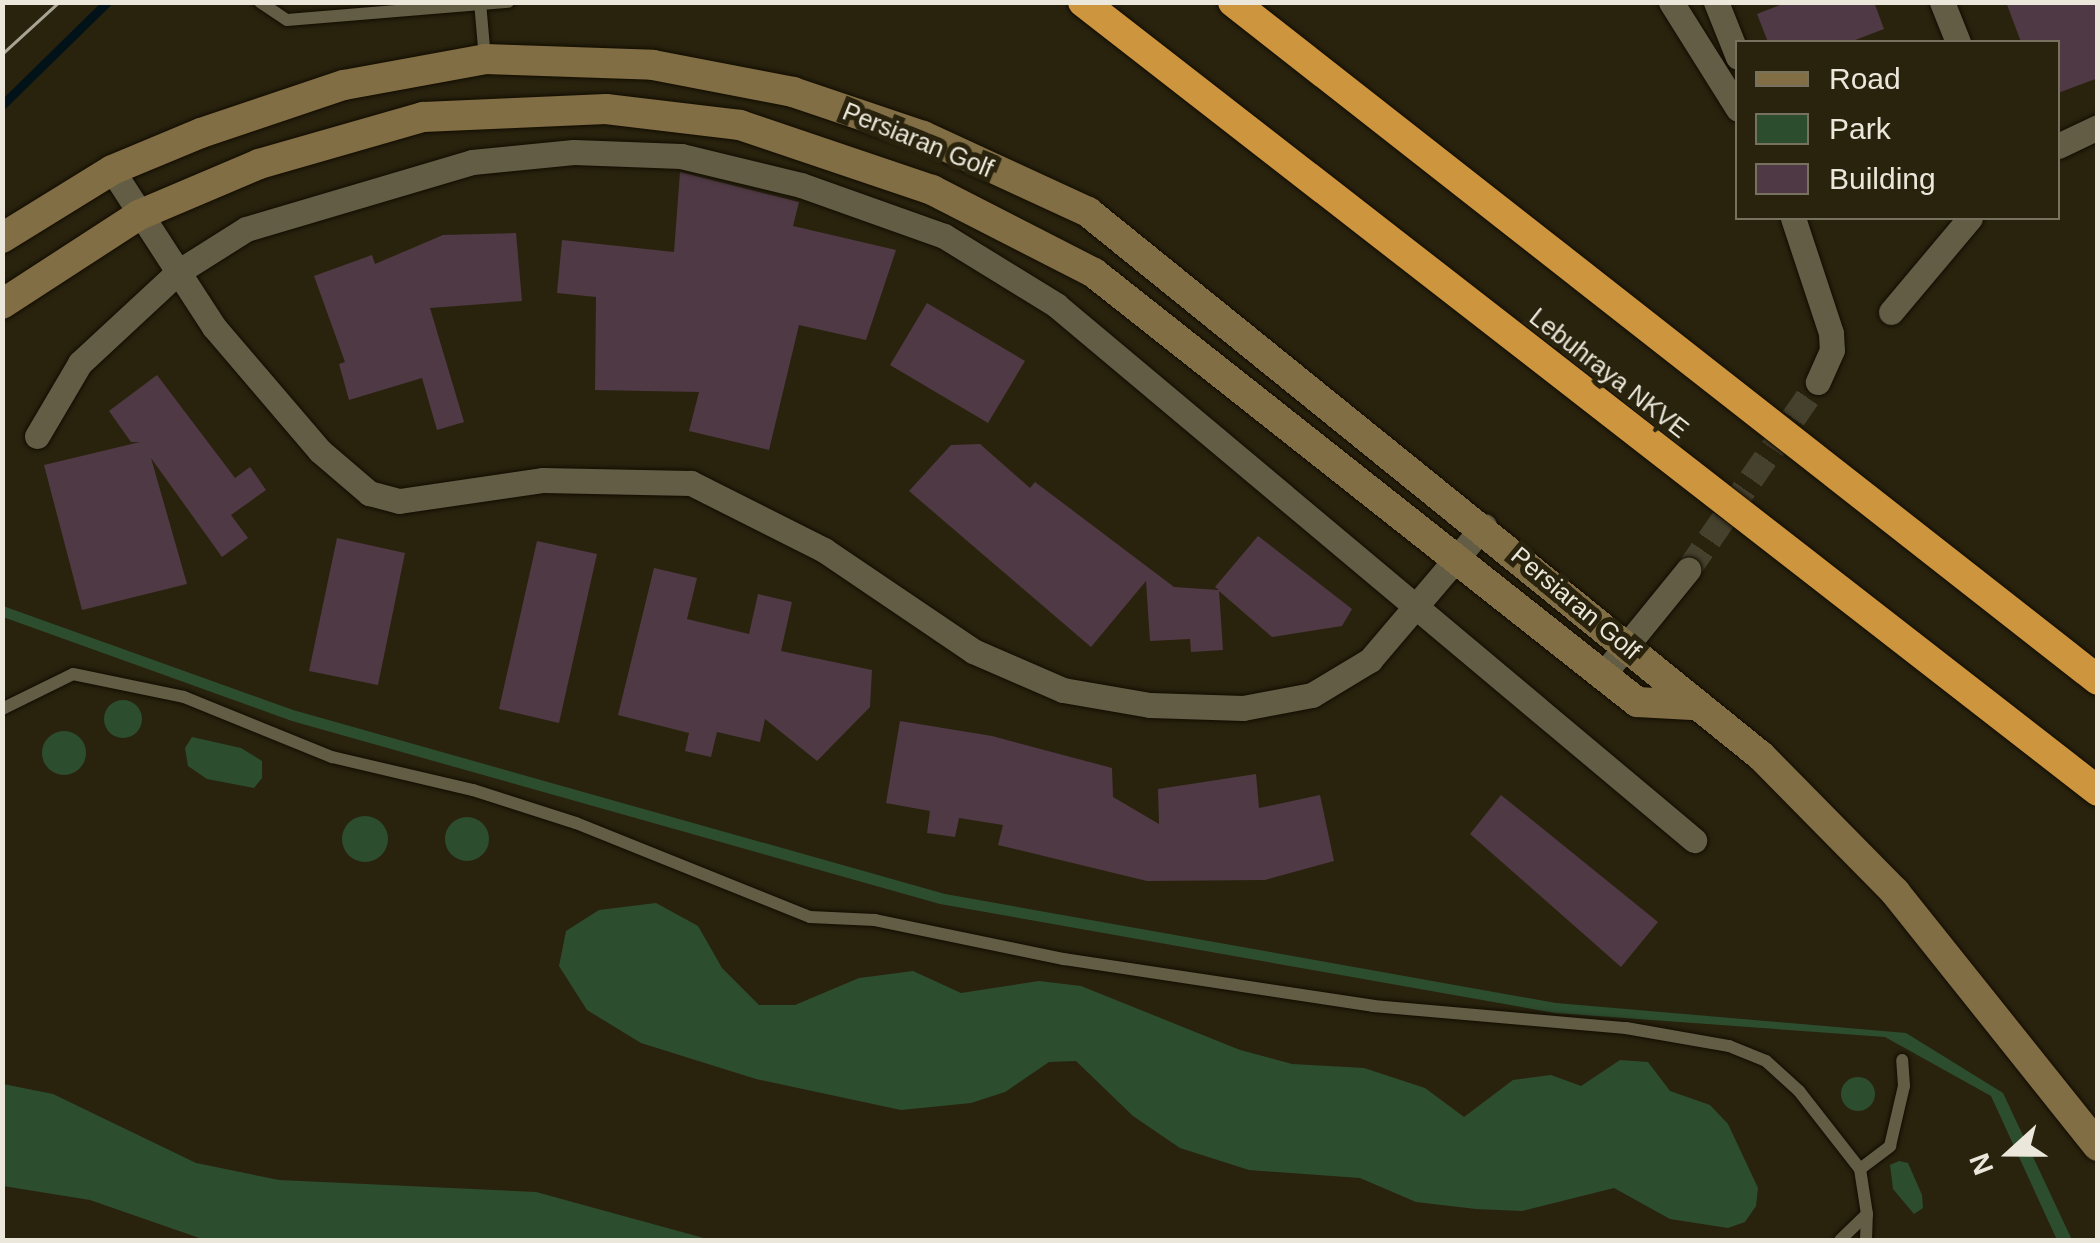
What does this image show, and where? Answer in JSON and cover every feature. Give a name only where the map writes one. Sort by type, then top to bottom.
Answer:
[{"type":"highway","name":"Lebuhraya NKVE","points":[[1084,2],[2098,790]]},
{"type":"highway","points":[[1233,2],[2098,680]]},
{"type":"street","points":[[1672,2],[1735,104]]},
{"type":"street","points":[[1716,2],[1735,49]]},
{"type":"street","points":[[1942,2],[1957,40]]},
{"type":"street","name":"Persiaran Golf","points":[[2,238],[112,170],[344,86],[485,59],[653,65],[793,92],[923,136],[1088,212],[1484,526],[1628,644],[1692,705],[1761,756],[1895,892],[2098,1146]]},
{"type":"street","name":"Persiaran Golf","points":[[2,304],[138,215],[259,164],[423,117],[606,110],[740,126],[932,190],[1094,274],[1605,672],[1637,702],[1692,705]]},
{"type":"street","points":[[2060,145],[2098,127]]},
{"type":"street","points":[[37,436],[80,363],[178,272],[246,229],[472,162],[574,152],[681,156],[802,184],[944,236],[1056,305],[1694,840]]},
{"type":"street","points":[[112,170],[214,327],[320,451],[368,493],[399,500],[543,480],[691,483],[824,550],[973,651],[1063,690],[1150,706],[1273,705],[1340,680],[1421,608],[1484,526]]},
{"type":"street","points":[[1794,220],[1831,333],[1832,350],[1818,382]]},
{"type":"street","points":[[1890,312],[1968,220]]},
{"type":"street","points":[[1605,672],[1688,570]]},
{"type":"lane","points":[[260,2],[286,20],[508,2]]},
{"type":"lane","points":[[480,3],[485,59]]},
{"type":"lane","points":[[2,709],[73,674],[184,696],[332,757],[576,823],[810,917],[874,920],[1064,959],[1373,1006],[1626,1028],[1729,1046],[1766,1060],[1799,1091],[1860,1169],[1867,1214],[1866,1240]]},
{"type":"lane","points":[[1860,1169],[1890,1146],[1904,1086],[1902,1060]]},
{"type":"lane","points":[[1840,1240],[1867,1214]]},
{"type":"green space","points":[[3,606],[293,710],[945,894],[1556,1003],[1906,1033],[2003,1093],[2072,1240],[2057,1240],[1991,1096],[1885,1037],[1555,1013],[940,904],[292,721],[3,617]]},
{"type":"green space","points":[[123,700],[137,705],[142,719],[137,733],[123,738],[109,733],[104,719],[109,705]]},
{"type":"green space","points":[[64,731],[80,737],[86,753],[80,769],[64,775],[48,769],[42,753],[48,737]]},
{"type":"green space","points":[[192,737],[241,748],[262,761],[262,778],[254,788],[207,779],[188,766],[185,748]]},
{"type":"green space","points":[[365,816],[381,823],[388,839],[381,855],[365,862],[349,855],[342,839],[349,823]]},
{"type":"green space","points":[[467,817],[483,823],[489,839],[483,855],[467,861],[451,855],[445,839],[451,823]]},
{"type":"green space","points":[[656,903],[698,926],[722,968],[759,1005],[795,1005],[859,978],[913,971],[961,993],[1039,981],[1081,986],[1240,1050],[1292,1064],[1364,1068],[1425,1088],[1464,1117],[1513,1080],[1551,1075],[1581,1086],[1620,1060],[1648,1062],[1670,1091],[1710,1105],[1728,1124],[1758,1188],[1756,1206],[1745,1222],[1728,1228],[1670,1219],[1614,1188],[1522,1211],[1476,1209],[1416,1202],[1360,1178],[1249,1170],[1180,1148],[1133,1116],[1076,1061],[1049,1062],[1005,1092],[971,1103],[901,1110],[756,1079],[641,1043],[587,1010],[559,966],[566,931],[599,910]]},
{"type":"green space","points":[[1858,1077],[1870,1082],[1875,1094],[1870,1106],[1858,1111],[1846,1106],[1841,1094],[1846,1082]]},
{"type":"green space","points":[[3,1084],[53,1094],[196,1163],[279,1180],[536,1192],[711,1240],[205,1240],[90,1200],[3,1186]]},
{"type":"green space","points":[[1908,1163],[1922,1195],[1923,1208],[1914,1214],[1893,1189],[1890,1165]]},
{"type":"building","points":[[1788,2],[1874,2],[1884,29],[1855,40],[1767,40],[1757,14]]},
{"type":"building","points":[[2006,2],[2098,2],[2098,78],[2060,92],[2060,40],[2020,40]]},
{"type":"building","points":[[680,172],[799,202],[793,226],[896,250],[866,340],[799,325],[769,450],[689,431],[699,392],[595,390],[596,297],[557,293],[562,240],[674,252]]},
{"type":"building","points":[[516,233],[522,301],[430,308],[464,422],[437,430],[422,378],[349,400],[339,364],[345,362],[314,276],[372,255],[375,264],[443,235]]},
{"type":"building","points":[[927,303],[1025,361],[988,423],[890,365]]},
{"type":"building","points":[[157,375],[235,478],[250,467],[266,490],[231,515],[248,538],[222,557],[151,458],[187,584],[82,610],[44,465],[140,442],[131,442],[109,411]]},
{"type":"building","points":[[980,444],[1030,488],[1035,482],[1174,587],[1219,590],[1215,587],[1258,536],[1352,609],[1342,626],[1272,637],[1219,591],[1223,650],[1191,652],[1190,639],[1150,641],[1146,581],[1091,647],[909,491],[951,445]]},
{"type":"building","points":[[337,538],[405,553],[378,685],[309,671]]},
{"type":"building","points":[[537,541],[597,554],[559,723],[499,709]]},
{"type":"building","points":[[654,568],[697,578],[687,619],[749,634],[758,594],[792,602],[781,651],[872,670],[870,707],[817,761],[765,719],[760,742],[717,732],[711,757],[685,751],[689,733],[618,715]]},
{"type":"building","points":[[900,721],[992,736],[1112,768],[1113,797],[1159,824],[1158,789],[1256,774],[1259,808],[1320,795],[1334,861],[1265,880],[1147,881],[998,845],[1003,825],[959,818],[955,837],[927,833],[930,811],[886,803]]},
{"type":"building","points":[[1501,795],[1658,922],[1621,967],[1470,834]]},
{"type":"waterway","points":[[2,105],[107,2]]},
{"type":"tunnel","points":[[1688,570],[1818,382]]},
{"type":"tram line","points":[[2,54],[59,2]]}]
